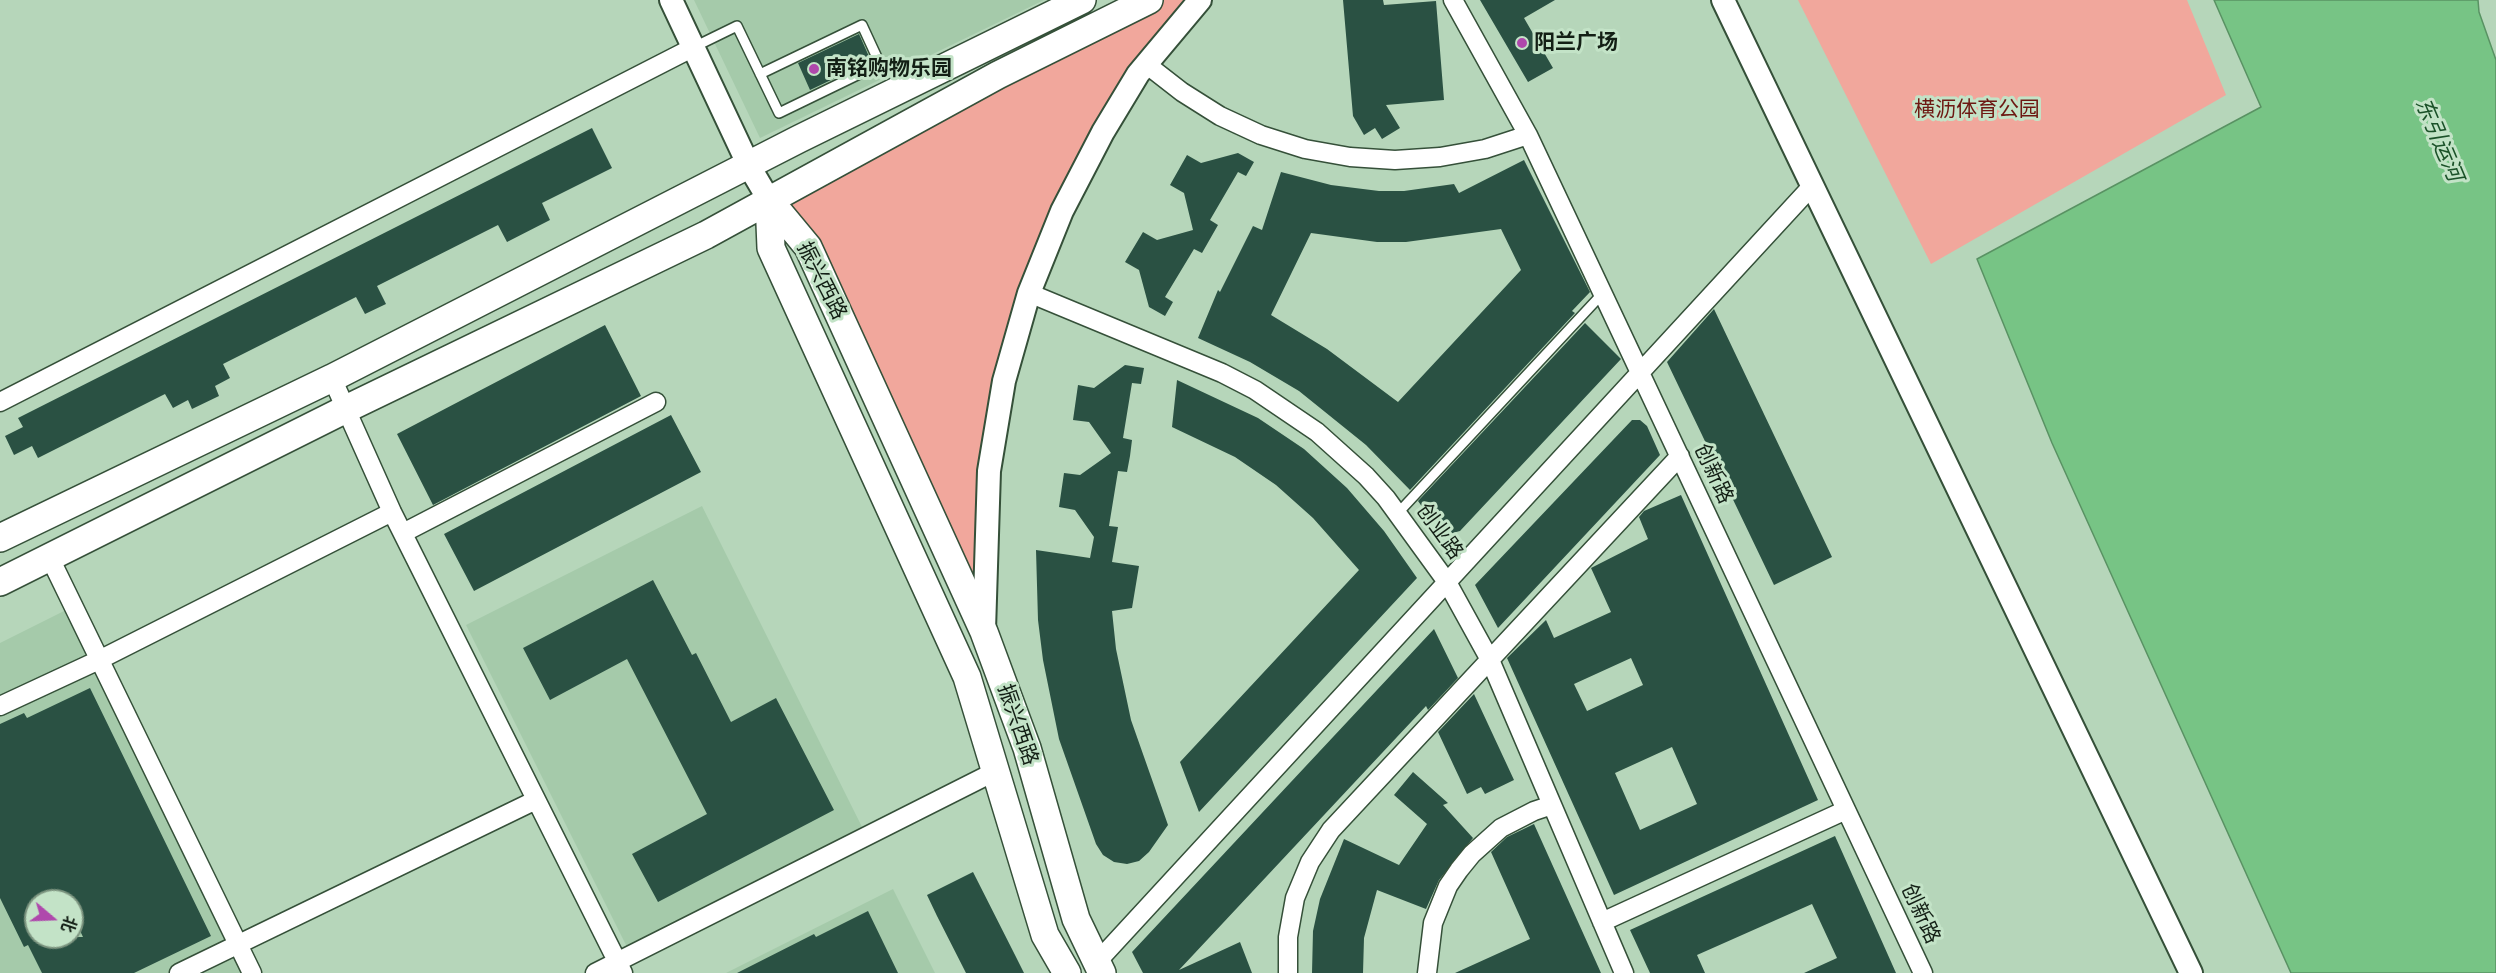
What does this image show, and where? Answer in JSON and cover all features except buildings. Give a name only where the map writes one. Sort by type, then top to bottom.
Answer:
[{"type":"main road","points":[[0,538],[332,378],[799,139],[1082,0]]},
{"type":"main road","points":[[0,582],[348,408],[706,235],[998,75],[1149,0]]},
{"type":"main road","name":"振兴西路","points":[[769,200],[808,247],[984,632],[1027,748],[1076,919],[1100,967]]},
{"type":"main road","name":"振兴西路","points":[[769,200],[771,248],[967,677],[1045,935],[1067,973]]},
{"type":"street","points":[[671,0],[749,166],[769,200]]},
{"type":"street","points":[[984,632],[989,471],[1004,381],[1029,293],[1057,221],[1081,171],[1120,102],[1146,64],[1200,0]]},
{"type":"street","name":"创新路","points":[[1453,0],[1528,135],[1923,973]]},
{"type":"street","points":[[1723,0],[2191,973]]},
{"type":"street","points":[[0,402],[694,47]]},
{"type":"street","points":[[1146,64],[1182,92],[1220,116],[1262,135],[1316,151],[1350,157],[1395,160],[1440,158],[1485,149],[1528,135]]},
{"type":"street","points":[[1100,967],[1447,582],[1812,186]]},
{"type":"street","name":"创业路","points":[[1029,293],[1222,373],[1255,390],[1302,421],[1366,476],[1398,513],[1447,582],[1490,660],[1624,973]]},
{"type":"street","points":[[332,378],[348,408],[392,512],[620,968]]},
{"type":"street","points":[[403,533],[656,402]]},
{"type":"street","points":[[1288,973],[1288,937],[1295,898],[1310,862],[1331,830],[1680,456]]},
{"type":"street","points":[[0,706],[99,660],[392,512]]},
{"type":"street","points":[[49,556],[252,973]]},
{"type":"street","points":[[595,973],[620,968],[994,772]]},
{"type":"street","points":[[179,973],[536,800]]},
{"type":"street","points":[[1427,973],[1433,924],[1448,886],[1459,870],[1472,854],[1501,828],[1552,805]]},
{"type":"street","points":[[1602,922],[1846,810]]},
{"type":"lane","points":[[694,47],[737,26],[760,74],[779,113],[880,64],[862,25],[760,74]]},
{"type":"lane","points":[[1398,513],[1603,293]]},
{"type":"shaded area","name":"南铭购物乐园","points":[[694,0],[1044,0],[760,138]]},
{"type":"shaded area","points":[[702,506],[864,831],[629,951],[466,625]]},
{"type":"shaded area","points":[[66,610],[242,973],[0,973],[0,643]]},
{"type":"shaded area","points":[[893,889],[935,973],[726,973]]},
{"type":"green space","points":[[1154,0],[1200,0],[1071,190],[1004,381],[984,632],[774,198]]},
{"type":"green space","name":"横沥体育公园","points":[[1798,0],[2187,0],[2226,95],[1931,264]]},
{"type":"water","name":"东引运河","points":[[2214,0],[2478,0],[2479,12],[2496,60],[2496,973],[2291,973],[2052,443],[1977,259],[2261,107]]},
{"type":"place","name":"阳兰广场","points":[[1522,43]]},
{"type":"place","name":"南铭购物乐园","points":[[814,69]]}]
